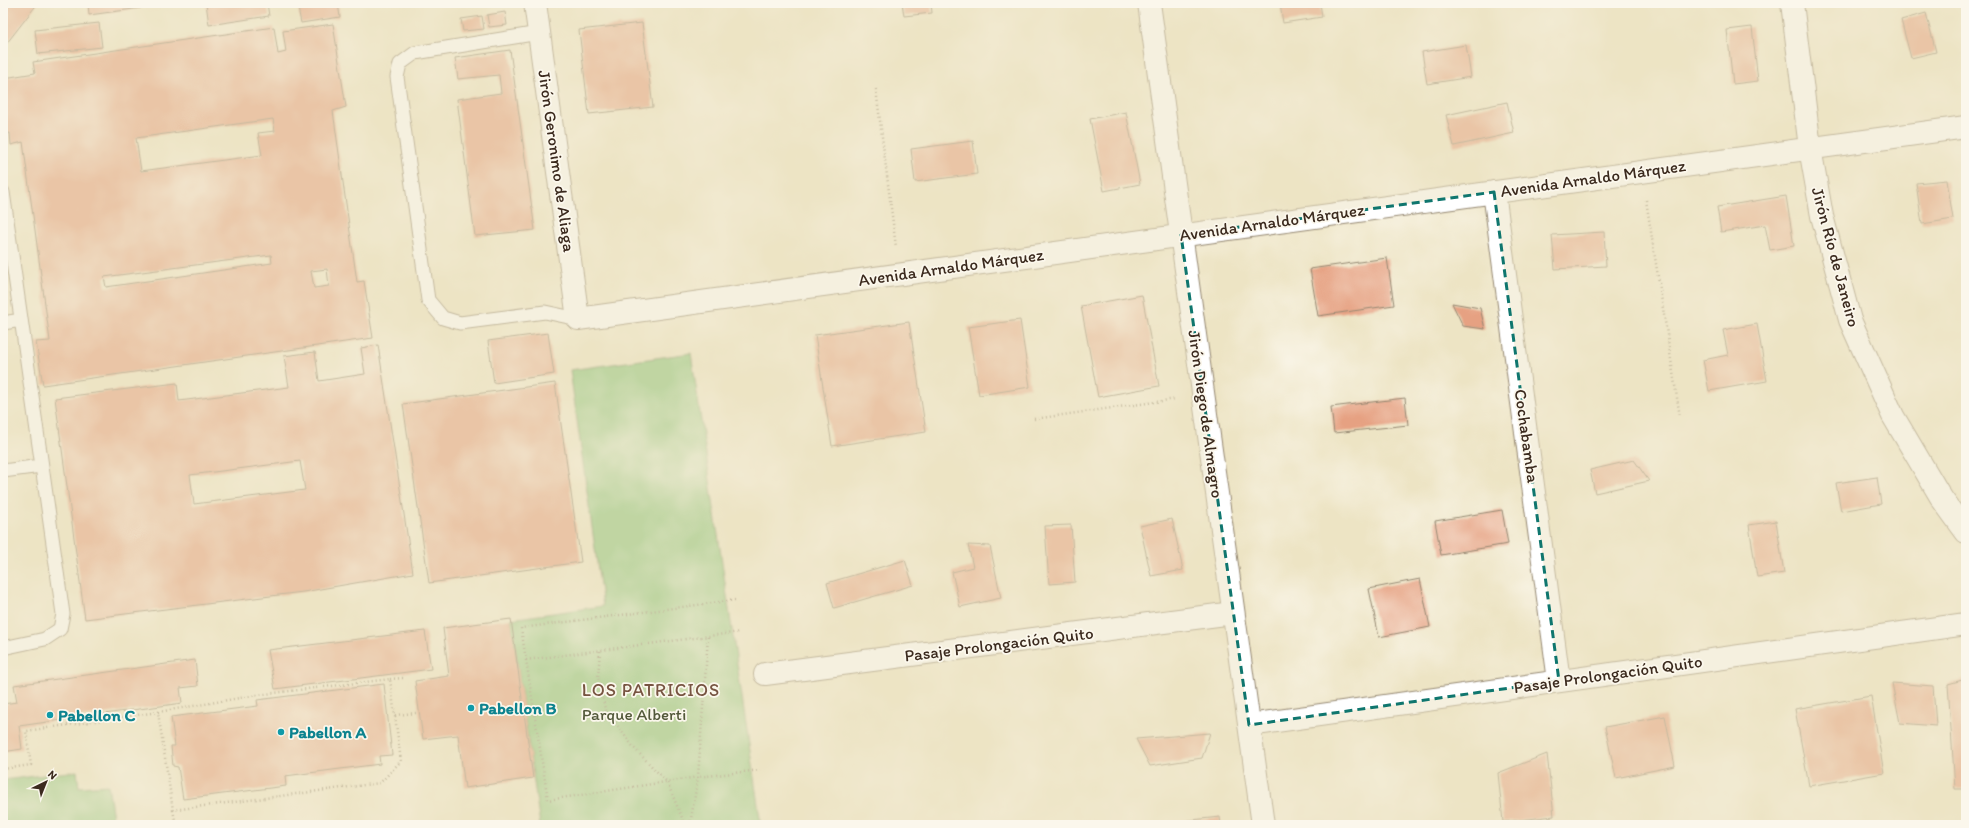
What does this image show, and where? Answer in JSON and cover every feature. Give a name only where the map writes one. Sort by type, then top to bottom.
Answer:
[{"type":"street","name":"Jirón Geronimo de Aliaga","points":[[535,3],[578,318]]},
{"type":"street","name":"Jirón Diego de Almagro","points":[[1149,3],[1263,825]]},
{"type":"street","name":"Jirón Río de Janeiro","points":[[1792,3],[1810,148],[1822,216],[1850,320],[1893,416],[1942,499],[1966,532]]},
{"type":"street","name":"Avenida Arnaldo Márquez","points":[[578,318],[1966,127]]},
{"type":"street","name":"Cochabamba","points":[[1494,192],[1559,681]]},
{"type":"street","name":"Pasaje Prolongación Quito","points":[[765,674],[1233,613]]},
{"type":"street","name":"Pasaje Prolongación Quito","points":[[1249,725],[1966,624]]},
{"type":"lane","points":[[539,33],[415,54],[400,64],[397,77],[428,300],[443,318],[460,323],[545,312],[578,318]]},
{"type":"lane","points":[[3,192],[63,614],[60,629],[45,639],[3,648]]},
{"type":"lane","points":[[3,322],[21,320]]},
{"type":"lane","points":[[3,471],[42,466]]},
{"type":"path","points":[[876,89],[899,274]]},
{"type":"path","points":[[1642,172],[1680,416]]},
{"type":"path","points":[[1034,419],[1203,395]]},
{"type":"path","points":[[735,600],[521,628],[548,800],[698,777],[760,770]]},
{"type":"path","points":[[526,660],[740,632]]},
{"type":"path","points":[[690,825],[698,777],[708,637]]},
{"type":"path","points":[[600,651],[598,677],[605,709],[634,748],[667,782],[686,825]]},
{"type":"path","points":[[3,769],[31,765],[26,731],[158,712],[257,695],[403,678]]},
{"type":"path","points":[[173,810],[380,783],[401,761],[390,679]]},
{"type":"path","points":[[158,712],[176,825]]},
{"type":"path","points":[[395,715],[416,713]]},
{"type":"highlighted area","points":[[1494,192],[1559,681],[1249,725],[1181,235]]},
{"type":"green space","name":"Parque Alberti","points":[[691,353],[761,825],[540,825],[511,619],[603,606],[570,370]]},
{"type":"green space","points":[[77,771],[79,787],[108,785],[114,825],[3,825],[3,780]]},
{"type":"building","points":[[3,3],[38,3],[3,48]]},
{"type":"building","points":[[88,3],[140,3],[141,8],[89,15]]},
{"type":"building","points":[[206,3],[267,3],[269,16],[209,25]]},
{"type":"building","points":[[297,3],[338,3],[340,17],[301,23]]},
{"type":"building","points":[[902,3],[931,3],[932,13],[904,16]]},
{"type":"building","points":[[1280,3],[1320,3],[1322,17],[1283,23]]},
{"type":"building","points":[[505,12],[507,25],[489,27],[487,15]]},
{"type":"building","points":[[1926,13],[1936,52],[1911,58],[1901,20]]},
{"type":"building","points":[[482,16],[484,29],[463,31],[461,19]]},
{"type":"building","points":[[99,23],[102,47],[38,54],[35,30]]},
{"type":"building","points":[[642,23],[653,107],[589,114],[579,30]]},
{"type":"building","points":[[333,24],[346,107],[333,111],[357,282],[364,281],[373,338],[43,385],[36,342],[50,341],[23,142],[11,145],[10,133],[3,134],[3,98],[7,98],[4,78],[35,73],[33,62],[274,27],[278,54],[286,52],[283,31]],"holes":[[[273,119],[275,131],[258,133],[262,155],[141,171],[136,138]],[[271,255],[272,263],[106,287],[104,277]],[[327,269],[329,286],[314,288],[311,271]]]},
{"type":"building","points":[[1752,27],[1758,81],[1733,84],[1727,30]]},
{"type":"building","points":[[1466,45],[1471,77],[1427,84],[1422,52]]},
{"type":"building","points":[[510,50],[535,230],[475,236],[457,99],[501,93],[499,75],[458,79],[455,58]]},
{"type":"building","points":[[1507,102],[1514,133],[1454,146],[1446,115]]},
{"type":"building","points":[[1126,112],[1140,184],[1104,191],[1090,119]]},
{"type":"building","points":[[973,141],[977,174],[915,182],[911,149]]},
{"type":"building","points":[[1947,180],[1953,219],[1922,224],[1916,183]]},
{"type":"building","points":[[1786,196],[1794,246],[1770,250],[1765,225],[1721,232],[1717,207]]},
{"type":"building","points":[[1604,232],[1606,266],[1555,269],[1552,235]]},
{"type":"building","points":[[1387,258],[1394,305],[1318,316],[1310,269]]},
{"type":"building","points":[[1142,295],[1159,386],[1098,397],[1081,306]]},
{"type":"building","points":[[1452,303],[1480,308],[1485,329],[1463,326]]},
{"type":"building","points":[[1020,320],[1030,387],[979,395],[968,327]]},
{"type":"building","points":[[909,322],[926,432],[832,446],[815,335]]},
{"type":"building","points":[[1757,324],[1767,381],[1709,391],[1703,360],[1728,355],[1723,330]]},
{"type":"building","points":[[548,333],[554,374],[494,383],[488,341]]},
{"type":"building","points":[[378,345],[413,573],[303,592],[85,619],[55,398],[177,383],[179,401],[289,387],[284,356],[315,352],[319,381],[365,374],[361,348]],"holes":[[[300,461],[305,490],[194,504],[190,475]]]},
{"type":"building","points":[[555,383],[581,562],[429,583],[403,404]]},
{"type":"building","points":[[1405,398],[1408,425],[1334,433],[1331,407]]},
{"type":"building","points":[[1634,460],[1649,481],[1595,493],[1590,470]]},
{"type":"building","points":[[1877,477],[1881,504],[1841,511],[1836,483]]},
{"type":"building","points":[[1502,510],[1508,544],[1441,555],[1435,521]]},
{"type":"building","points":[[1172,519],[1183,570],[1151,576],[1140,526]]},
{"type":"building","points":[[1776,521],[1784,573],[1757,577],[1749,525]]},
{"type":"building","points":[[1071,525],[1075,582],[1049,584],[1045,526]]},
{"type":"building","points":[[968,545],[990,546],[1001,598],[960,607],[952,572],[973,567]]},
{"type":"building","points":[[905,560],[913,585],[834,608],[827,583]]},
{"type":"building","points":[[1420,579],[1430,627],[1379,637],[1369,589]]},
{"type":"building","name":"Pabellon B","points":[[511,619],[533,778],[465,788],[458,735],[423,739],[415,681],[449,676],[443,628]]},
{"type":"building","points":[[425,631],[431,669],[275,689],[268,650]]},
{"type":"building","name":"Pabellon C","points":[[195,660],[198,686],[180,688],[182,703],[19,726],[22,749],[3,752],[3,704],[17,702],[14,685]]},
{"type":"building","points":[[1966,679],[1966,789],[1955,789],[1948,684]]},
{"type":"building","points":[[1892,683],[1933,686],[1936,726],[1900,723]]},
{"type":"building","name":"Pabellon A","points":[[384,684],[392,755],[379,756],[380,764],[285,776],[286,786],[183,799],[178,767],[173,766],[171,746],[175,746],[171,717],[258,706],[257,700]]},
{"type":"building","points":[[1871,696],[1884,773],[1809,786],[1795,709]]},
{"type":"building","points":[[1665,716],[1675,766],[1616,778],[1605,727]]},
{"type":"building","points":[[1210,733],[1202,758],[1150,766],[1136,739]]},
{"type":"building","points":[[1547,754],[1554,816],[1503,822],[1498,773]]},
{"type":"building","points":[[1220,817],[1221,825],[1182,825],[1182,821]]},
{"type":"place","name":"Pabellon B","points":[[471,708]]},
{"type":"place","name":"Pabellon C","points":[[50,715]]},
{"type":"place","name":"Pabellon A","points":[[281,732]]},
{"type":"district","name":"LOS PATRICIOS","points":[[651,690]]}]
